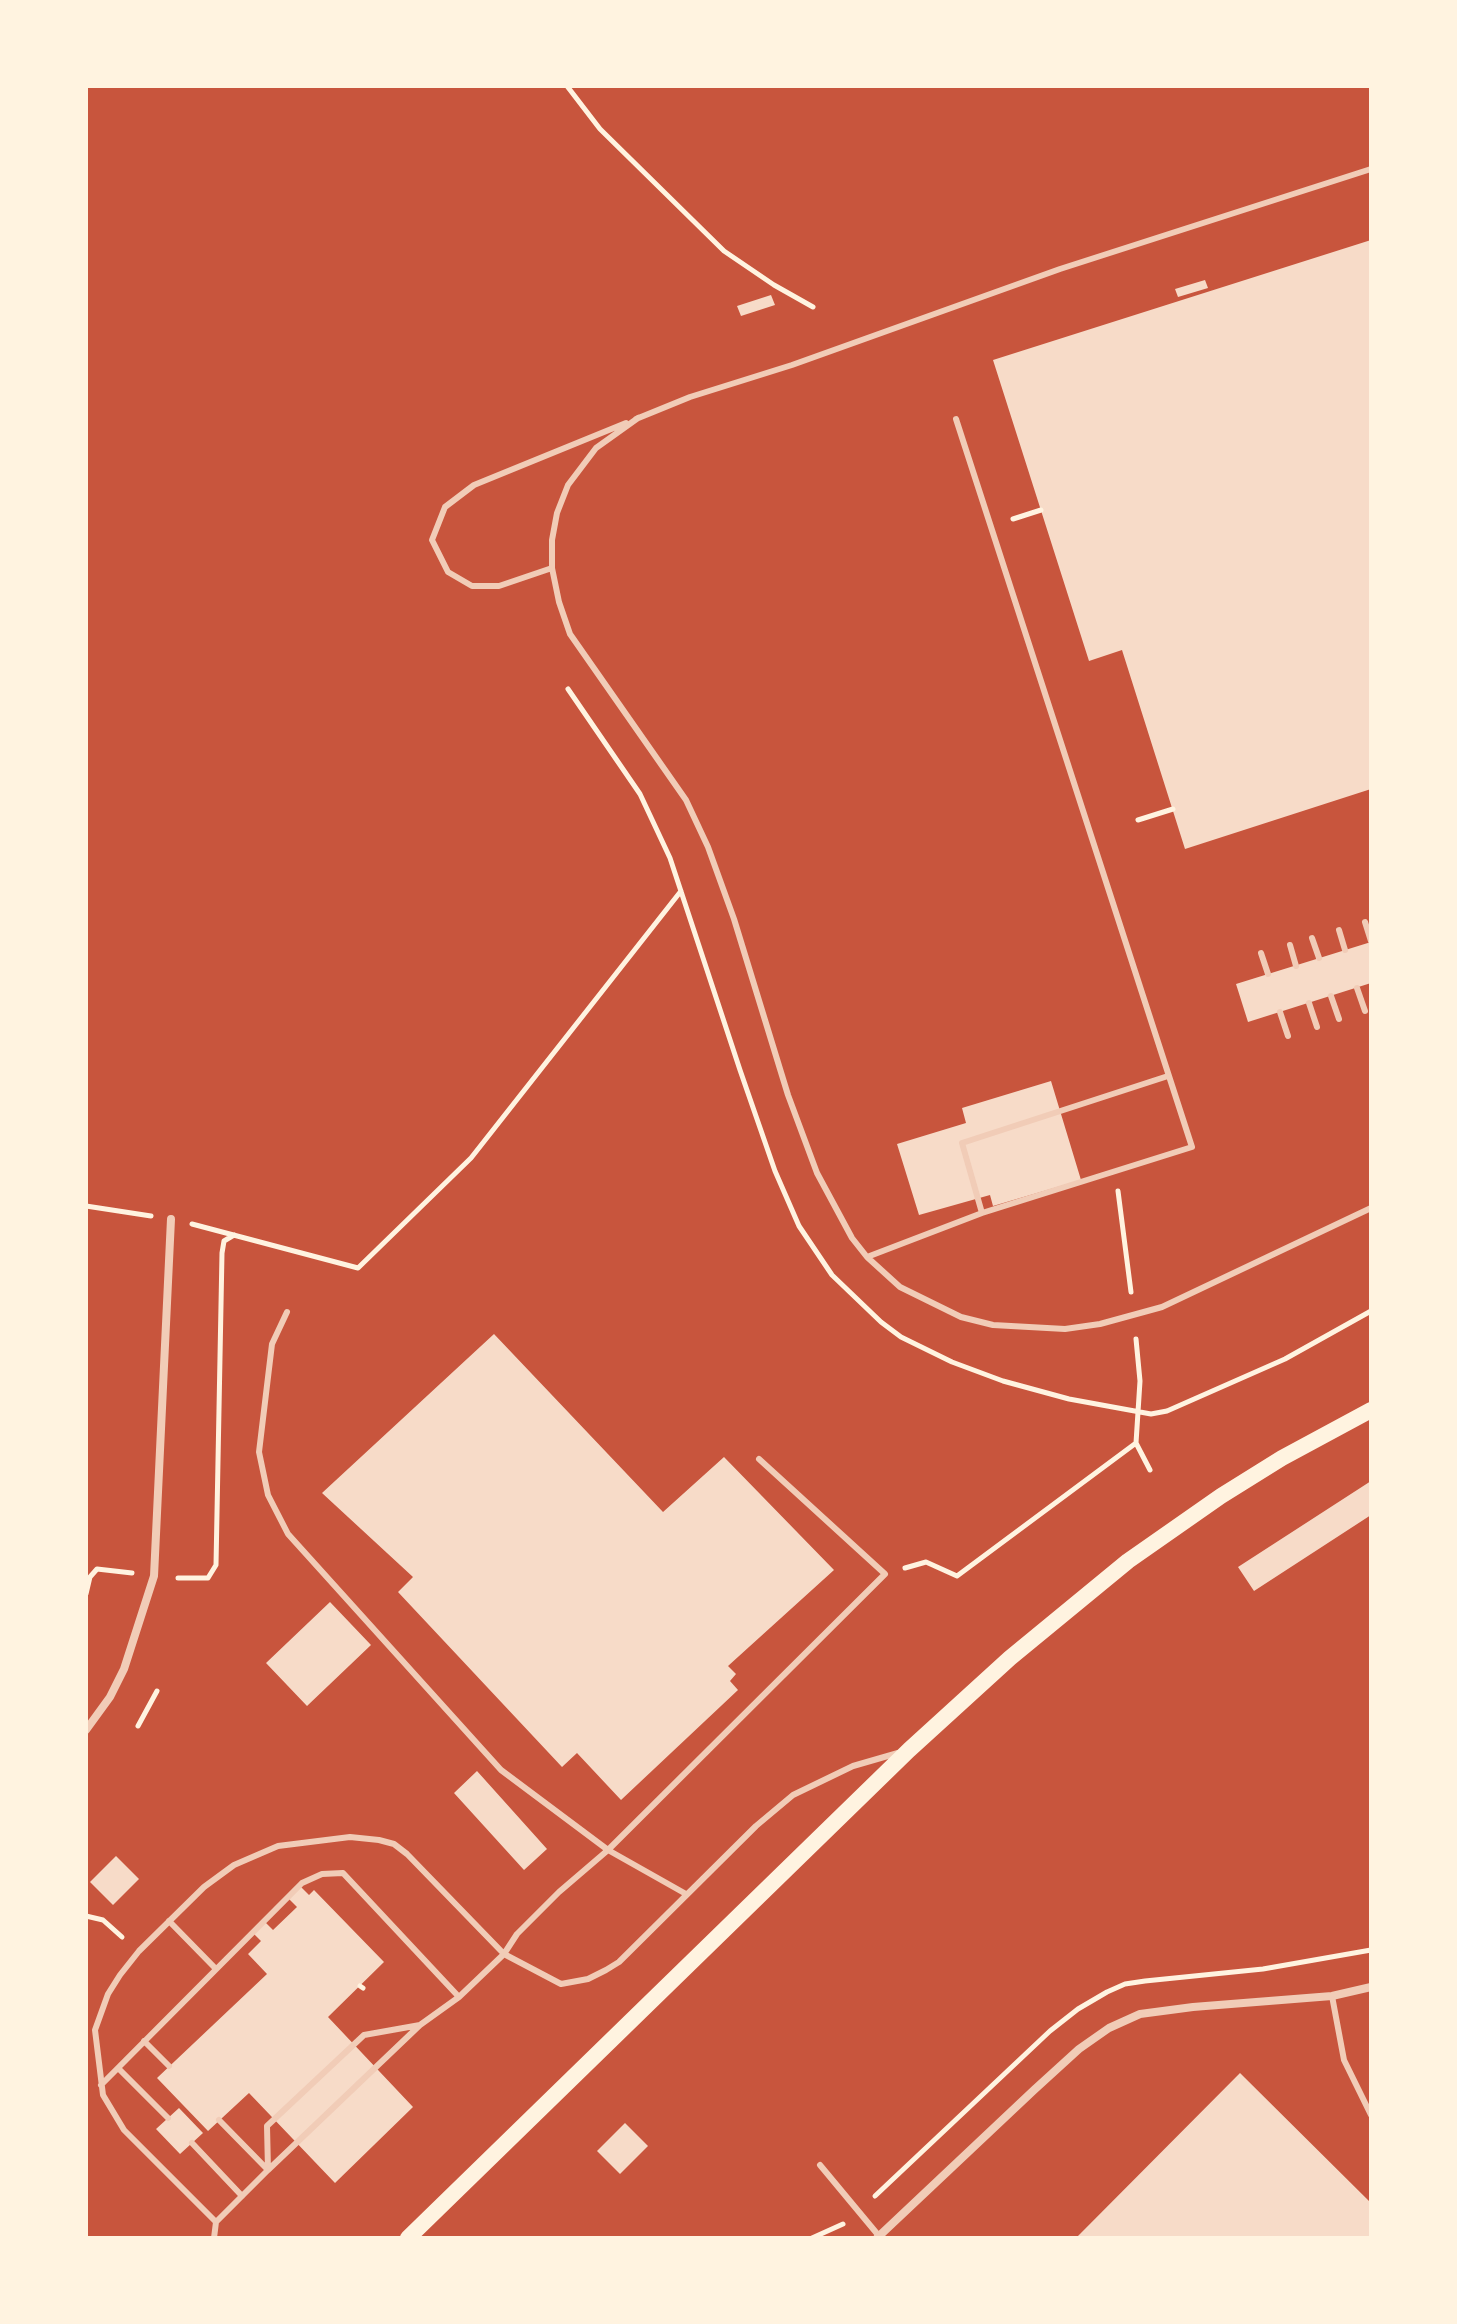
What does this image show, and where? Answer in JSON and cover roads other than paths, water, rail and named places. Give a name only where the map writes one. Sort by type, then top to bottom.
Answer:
[{"type":"main road","points":[[408,2238],[909,1750],[1010,1658],[1128,1561],[1282,1458],[1371,1410]]},
{"type":"street","points":[[86,1730],[110,1697],[124,1669],[154,1576],[171,1219]]},
{"type":"street","points":[[878,2237],[1079,2049],[1109,2028],[1140,2014],[1332,1996],[1371,1987]]},
{"type":"lane","points":[[552,568],[499,586],[472,586],[448,572],[432,540],[445,507],[474,485],[690,397],[792,365],[1060,269],[1371,169]]},
{"type":"lane","points":[[638,418],[596,448],[568,485],[557,513],[552,540],[552,568],[570,634],[686,800],[708,847],[734,919],[788,1095],[817,1173],[852,1238],[867,1257],[900,1287],[961,1317],[993,1325],[1065,1329],[1100,1324],[1162,1307],[1371,1208]]},
{"type":"lane","points":[[867,1257],[982,1213],[1192,1147],[956,419]]},
{"type":"lane","points":[[1365,922],[1371,941]]},
{"type":"lane","points":[[1339,930],[1345,950]]},
{"type":"lane","points":[[1312,938],[1319,958]]},
{"type":"lane","points":[[1290,945],[1296,966]]},
{"type":"lane","points":[[1261,953],[1268,974]]},
{"type":"lane","points":[[1357,988],[1365,1011]]},
{"type":"lane","points":[[1331,996],[1339,1019]]},
{"type":"lane","points":[[1309,1003],[1317,1027]]},
{"type":"lane","points":[[1280,1012],[1288,1036]]},
{"type":"lane","points":[[982,1213],[962,1143],[1168,1076]]},
{"type":"lane","points":[[287,1312],[272,1344],[259,1452],[268,1495],[288,1534],[501,1770],[608,1850],[686,1894]]},
{"type":"lane","points":[[214,2238],[216,2222],[268,2170],[420,2025],[459,1997],[504,1954],[517,1934],[538,1913],[608,1850],[885,1574],[759,1459]]},
{"type":"lane","points":[[216,2222],[124,2130],[112,2112],[101,2085],[97,2022],[108,1994],[139,1951],[219,1875],[260,1852],[296,1842],[365,1837],[394,1844],[504,1954],[561,1984],[588,1979],[619,1962],[756,1826],[793,1795],[853,1766],[909,1750]]},
{"type":"lane","points":[[101,2085],[302,1883],[322,1874],[338,1872],[346,1877],[459,1997]]},
{"type":"lane","points":[[169,1921],[216,1969]]},
{"type":"lane","points":[[1332,1996],[1344,2060],[1371,2115]]},
{"type":"lane","points":[[268,2170],[267,2126],[278,2115],[364,2035],[420,2025]]},
{"type":"lane","points":[[144,2041],[169,2066]]},
{"type":"lane","points":[[86,2051],[97,2049]]},
{"type":"lane","points":[[118,2068],[168,2118]]},
{"type":"lane","points":[[219,2120],[268,2170]]},
{"type":"lane","points":[[192,2143],[242,2196]]},
{"type":"lane","points":[[820,2165],[878,2237]]}]
